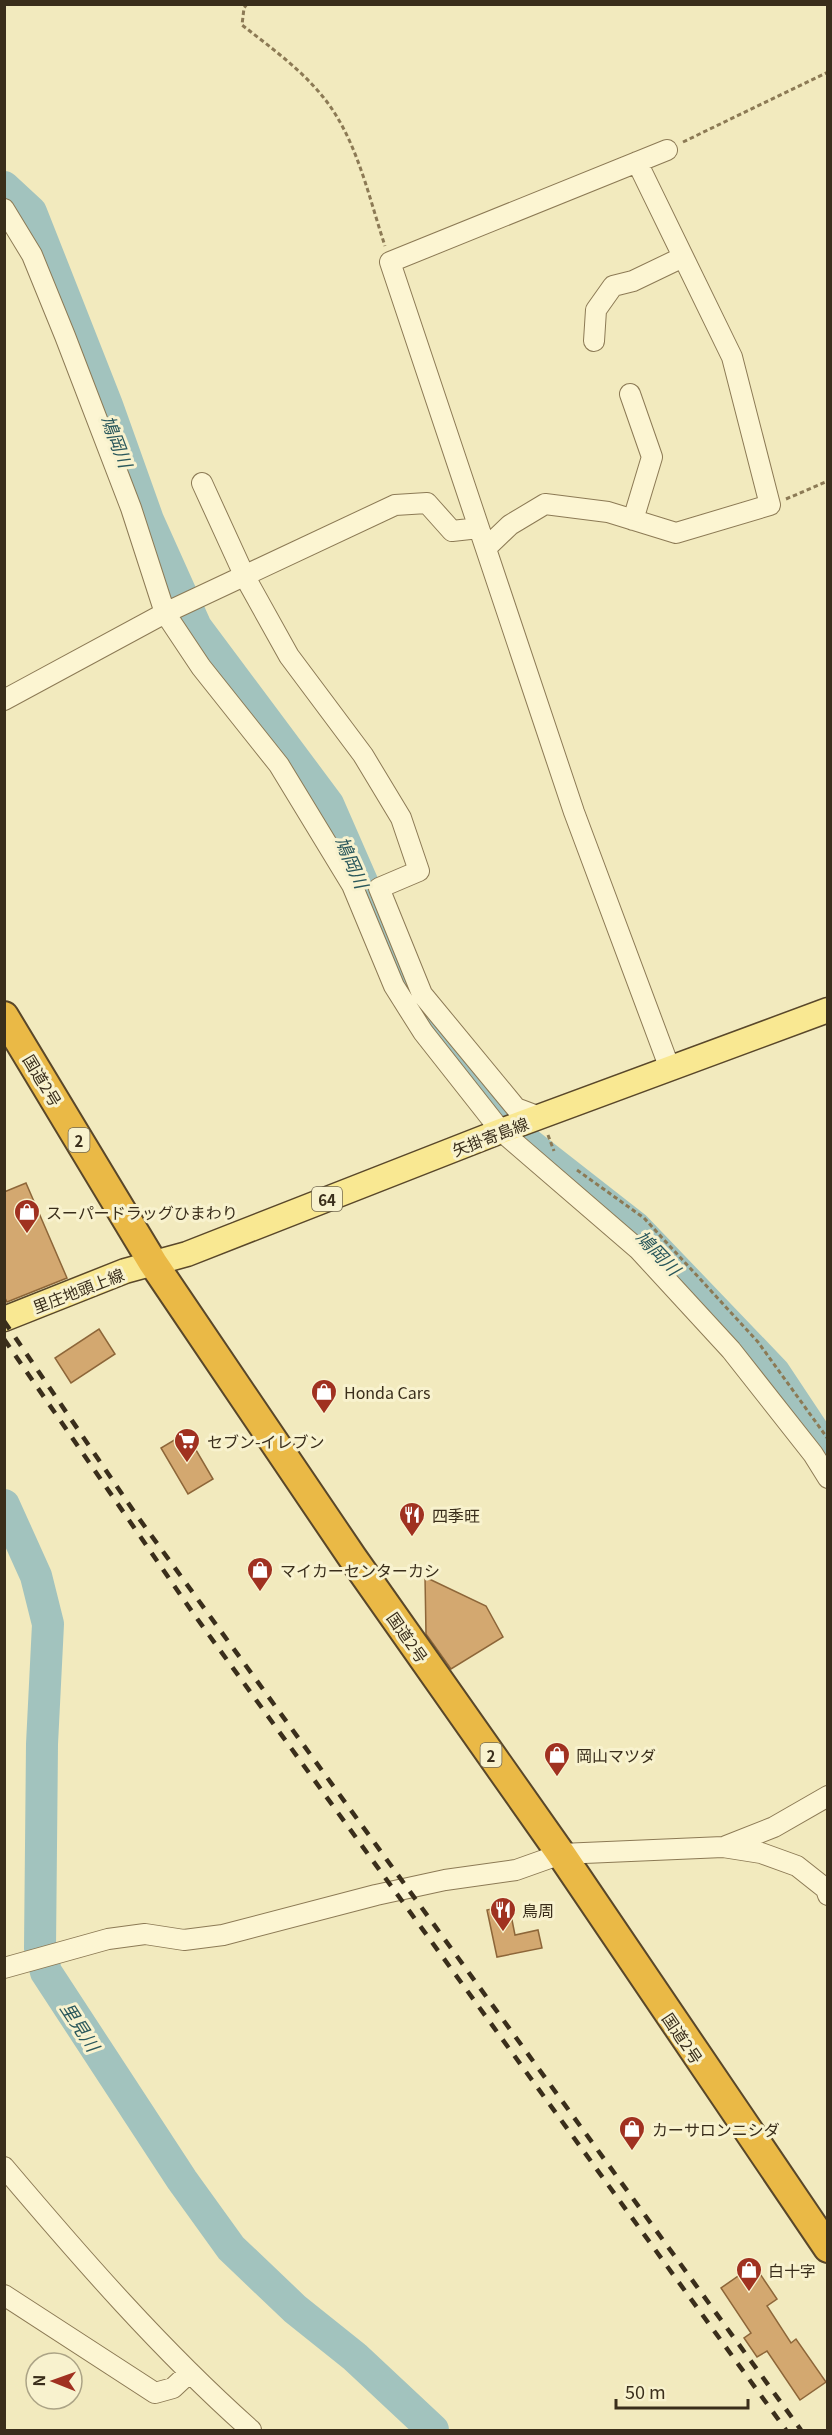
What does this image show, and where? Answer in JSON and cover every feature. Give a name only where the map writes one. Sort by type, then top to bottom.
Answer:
[{"type":"highway","name":"国道2号","points":[[4,1016],[153,1263],[352,1557],[561,1854],[828,2248]]},
{"type":"main road","name":"矢掛寄島線","points":[[153,1263],[187,1254],[501,1131],[828,1011]]},
{"type":"main road","name":"里庄地頭上線","points":[[4,1319],[125,1271],[153,1263]]},
{"type":"street","points":[[667,150],[390,262],[574,812],[670,1069]]},
{"type":"street","points":[[486,548],[510,525],[545,504],[608,513],[676,533],[770,505],[732,357],[638,162]]},
{"type":"street","points":[[4,210],[33,255],[131,508],[165,613],[201,667],[279,765],[352,885],[394,986],[423,1032],[501,1131],[639,1250],[731,1350],[813,1454],[828,1478]]},
{"type":"street","points":[[594,341],[596,310],[613,286],[633,281],[683,256]]},
{"type":"street","points":[[630,394],[652,457],[633,520]]},
{"type":"street","points":[[202,483],[245,577],[290,656],[363,755],[400,818],[419,871],[379,888],[422,994],[516,1108],[535,1119]]},
{"type":"street","points":[[4,700],[165,613],[395,505],[427,503],[452,531],[479,528]]},
{"type":"street","points":[[723,1847],[774,1827],[828,1796]]},
{"type":"street","points":[[4,1968],[108,1939],[145,1934],[184,1940],[223,1935],[387,1892],[445,1880],[516,1870],[561,1854],[723,1847],[761,1853],[797,1866],[826,1889],[828,1895]]},
{"type":"street","points":[[4,2168],[74,2250],[189,2373],[251,2430]]},
{"type":"street","points":[[4,2295],[154,2393],[173,2388],[189,2373]]},
{"type":"path","points":[[247,4],[244,8],[242,25],[290,62],[332,109],[353,148],[390,262]]},
{"type":"path","points":[[667,150],[828,72]]},
{"type":"path","points":[[770,505],[828,481]]},
{"type":"building","name":"スーパードラッグひまわり","points":[[26,1183],[67,1278],[7,1302],[4,1296],[4,1192]]},
{"type":"building","points":[[99,1329],[115,1354],[71,1383],[55,1358]]},
{"type":"building","name":"セブン-イレブン","points":[[186,1433],[213,1479],[188,1494],[161,1448]]},
{"type":"building","points":[[425,1577],[486,1606],[503,1637],[451,1669],[426,1634]]},
{"type":"building","name":"鳥周","points":[[509,1905],[515,1935],[538,1930],[542,1948],[497,1957],[487,1910]]},
{"type":"building","points":[[754,2265],[777,2299],[767,2306],[791,2343],[796,2339],[826,2382],[800,2400],[767,2351],[757,2357],[744,2338],[751,2333],[721,2288]]},
{"type":"waterway","name":"鳩岡川","points":[[4,187],[31,212],[107,405],[148,520],[196,627],[328,804],[411,994],[525,1141],[635,1227],[774,1372],[828,1453]]},
{"type":"waterway","name":"里見川","points":[[4,1505],[36,1576],[48,1624],[42,1744],[40,1948],[46,1972],[182,2180],[231,2248],[295,2309],[355,2357],[433,2430]]},
{"type":"railway","points":[[4,1321],[135,1513],[801,2430]]},
{"type":"railway","points":[[4,1339],[193,1613],[786,2430]]},
{"type":"place","name":"スーパードラッグひまわり","points":[[27,1235]]},
{"type":"place","name":"Honda Cars","points":[[324,1415]]},
{"type":"place","name":"セブン-イレブン","points":[[187,1464]]},
{"type":"place","name":"四季旺","points":[[412,1538]]},
{"type":"place","name":"マイカーセンターカシ","points":[[260,1593]]},
{"type":"place","name":"岡山マツダ","points":[[557,1778]]},
{"type":"place","name":"鳥周","points":[[503,1933]]},
{"type":"place","name":"カーサロンニシダ","points":[[632,2152]]},
{"type":"place","name":"白十字","points":[[749,2293]]}]
